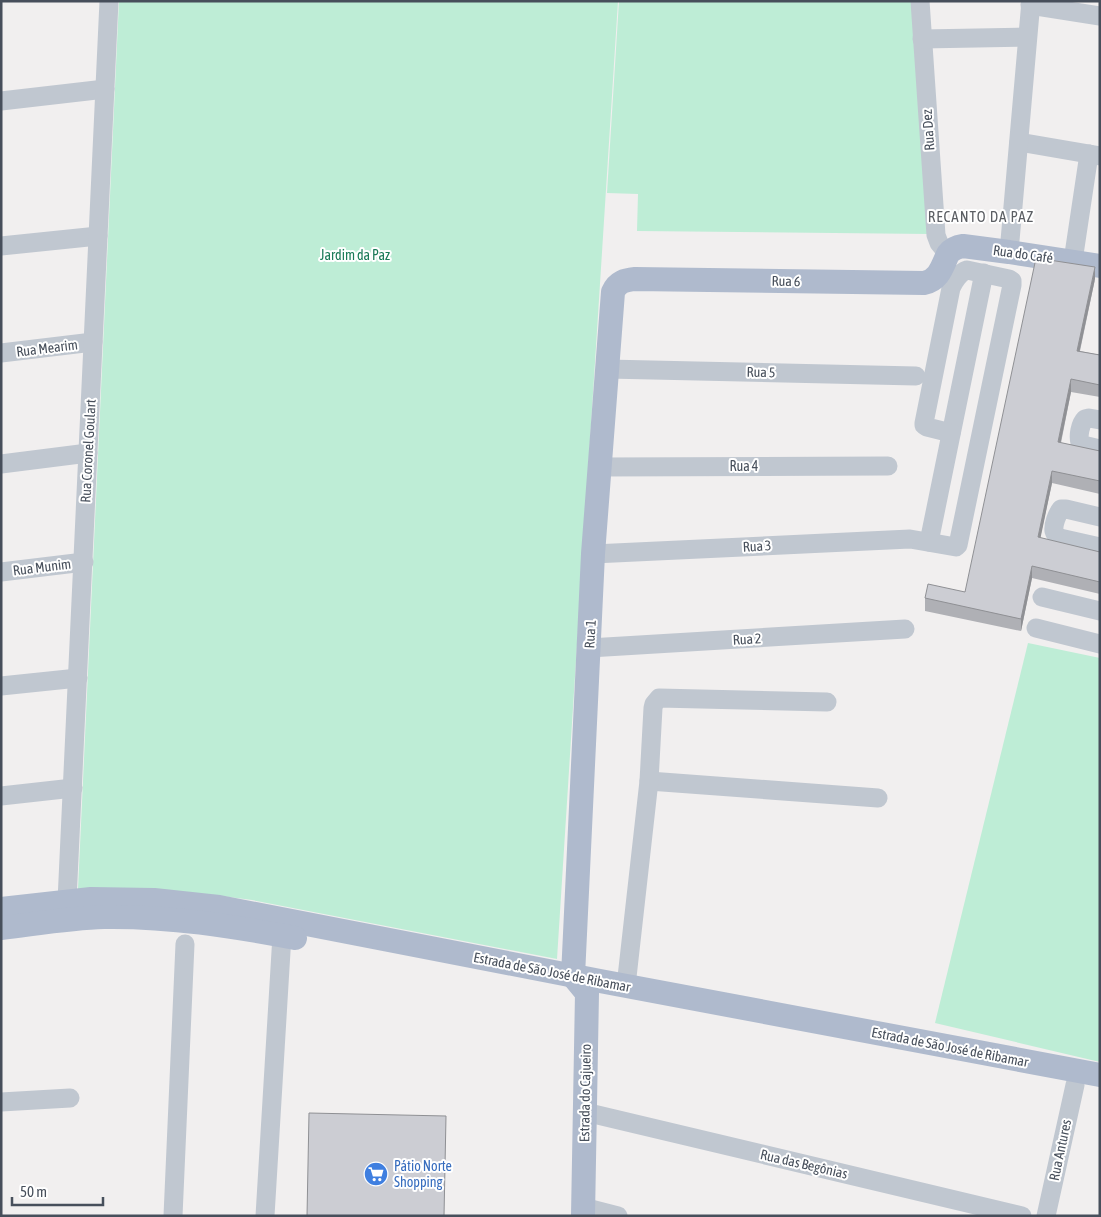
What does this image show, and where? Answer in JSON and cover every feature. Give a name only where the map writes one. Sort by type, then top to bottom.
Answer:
[{"type":"main road","name":"Rua do Café","points":[[948,254],[954,248],[963,246],[1100,266]]},
{"type":"main road","name":"Rua 6","points":[[613,292],[619,283],[635,278],[924,284],[936,278],[948,254]]},
{"type":"main road","name":"Rua 1","points":[[577,987],[589,648],[613,292]]},
{"type":"main road","name":"Estrada de São José de Ribamar","points":[[1,909],[91,899],[154,900],[219,907],[577,987],[626,986],[1100,1075]]},
{"type":"main road","name":"Estrada de São José de Ribamar","points":[[1,928],[105,917],[150,918],[208,923],[577,987],[1100,1090]]},
{"type":"main road","name":"Estrada do Cajueiro","points":[[576,1165],[585,1112],[577,987]]},
{"type":"main road","name":"Estrada do Cajueiro","points":[[577,987],[576,1165],[578,1213]]},
{"type":"street","name":"Rua Coronel Goulart","points":[[67,901],[109,1]]},
{"type":"street","name":"Rua Dez","points":[[920,1],[936,235],[939,243],[948,254]]},
{"type":"street","points":[[1009,252],[1030,3],[1100,16]]},
{"type":"street","points":[[922,39],[1028,37]]},
{"type":"street","points":[[1,101],[105,89]]},
{"type":"street","points":[[1019,142],[1094,155],[1073,262]]},
{"type":"street","points":[[1,246],[98,236]]},
{"type":"street","points":[[924,541],[951,433],[984,273],[971,270],[964,271],[953,283],[924,423],[927,428],[951,433]]},
{"type":"street","name":"Rua 3","points":[[594,554],[910,538],[953,548],[956,547],[958,545],[1012,281],[984,273]]},
{"type":"street","name":"Rua Mearim","points":[[1,353],[94,342]]},
{"type":"street","name":"Rua 5","points":[[607,370],[916,376]]},
{"type":"street","points":[[1100,420],[1084,419],[1081,422],[1079,440],[1080,444],[1100,449]]},
{"type":"street","points":[[1,464],[88,453]]},
{"type":"street","name":"Rua 4","points":[[600,466],[888,466]]},
{"type":"street","points":[[1100,517],[1061,509],[1058,512],[1054,530],[1060,538],[1100,547]]},
{"type":"street","name":"Rua Munim","points":[[1,572],[84,562]]},
{"type":"street","points":[[1042,597],[1100,611]]},
{"type":"street","points":[[1036,628],[1100,644]]},
{"type":"street","name":"Rua 2","points":[[589,648],[905,629]]},
{"type":"street","points":[[1,686],[78,678]]},
{"type":"street","points":[[626,986],[648,781],[654,704],[659,698],[827,702]]},
{"type":"street","points":[[648,781],[878,798]]},
{"type":"street","points":[[1,796],[73,788]]},
{"type":"street","points":[[265,1216],[282,935]]},
{"type":"street","points":[[174,1216],[185,944]]},
{"type":"street","name":"Rua Antures","points":[[1046,1216],[1074,1085]]},
{"type":"street","points":[[1,1102],[70,1098]]},
{"type":"street","name":"Rua das Begônias","points":[[585,1112],[1022,1216]]},
{"type":"street","points":[[578,1213],[618,1216]]},
{"type":"green space","name":"Jardim da Paz","points":[[119,1],[618,1],[557,959],[252,900],[206,894],[159,891],[78,889]]},
{"type":"green space","points":[[619,1],[916,1],[930,234],[637,231],[638,194],[607,193]]},
{"type":"green space","points":[[1028,643],[1100,658],[1100,1062],[935,1023]]},
{"type":"building","points":[[1036,258],[1095,267],[1077,351],[1100,355],[1100,385],[1071,379],[1058,442],[1100,451],[1100,481],[1052,471],[1038,537],[1100,552],[1100,582],[1032,566],[1021,619],[925,598],[928,584],[965,592]]},
{"type":"building","name":"Pátio Norte Shopping","points":[[309,1113],[446,1116],[444,1216],[307,1216]]},
{"type":"place","name":"Pátio Norte Shopping","points":[[376,1174]]},
{"type":"district","name":"RECANTO DA PAZ","points":[[981,216]]}]
